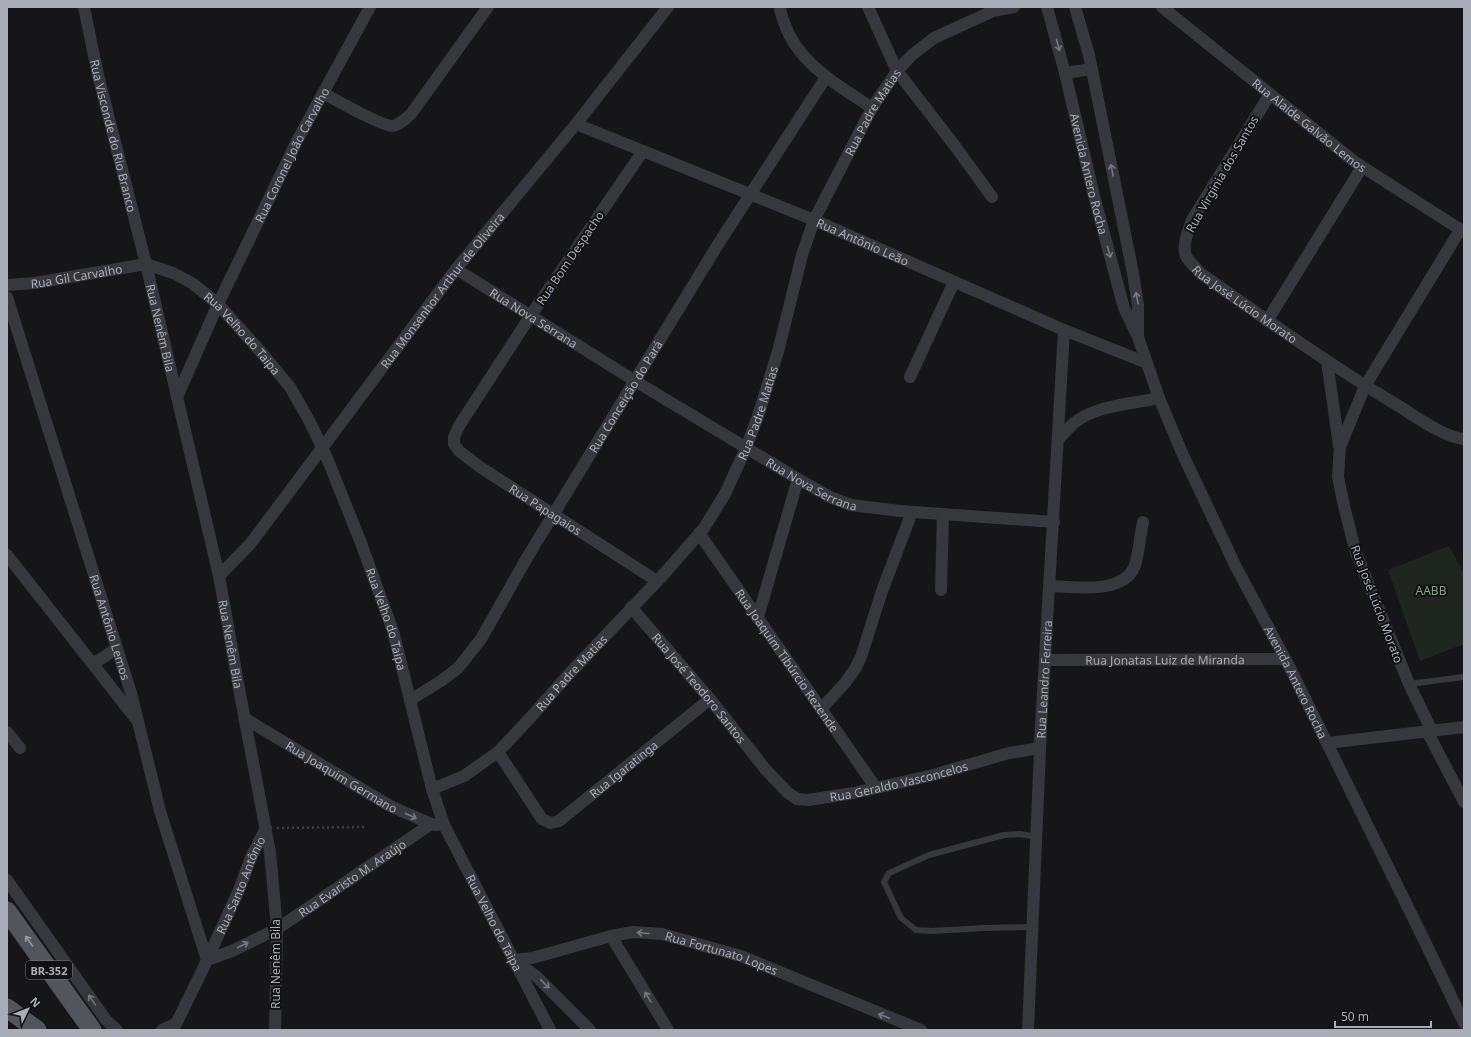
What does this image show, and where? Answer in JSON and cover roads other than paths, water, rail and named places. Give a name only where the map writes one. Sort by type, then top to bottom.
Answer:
[{"type":"main road","name":"BR-352","points":[[7,911],[92,1030]]},
{"type":"main road","points":[[7,1008],[37,1030]]},
{"type":"street","name":"Rua Visconde do Rio Branco","points":[[84,7],[98,75],[146,264]]},
{"type":"street","name":"Rua Coronel João Carvalho","points":[[177,397],[218,304],[298,139],[370,7]]},
{"type":"street","points":[[322,93],[371,118],[391,126],[402,123],[411,114],[488,7]]},
{"type":"street","name":"Rua Monsenhor Arthur de Oliveira","points":[[219,576],[251,543],[456,269],[576,124],[668,7]]},
{"type":"street","points":[[780,7],[787,32],[799,51],[826,77],[872,108]]},
{"type":"street","points":[[868,7],[897,71],[992,197]]},
{"type":"street","name":"Rua Padre Matias","points":[[432,789],[464,776],[498,752],[631,607],[657,581],[699,533],[724,494],[746,448],[758,416],[772,370],[802,255],[814,220],[872,108],[897,71],[912,55],[934,38],[993,11],[1014,7]]},
{"type":"street","name":"Avenida Antero Rocha","points":[[1048,7],[1094,196],[1124,308],[1138,337],[1159,398],[1183,454],[1236,567],[1285,658],[1464,1023]]},
{"type":"street","name":"Avenida Antero Rocha","points":[[1075,7],[1092,69],[1138,305],[1138,337]]},
{"type":"street","name":"Rua Alaíde Galvão Lemos","points":[[1162,7],[1362,167],[1462,231]]},
{"type":"street","points":[[1065,73],[1092,69]]},
{"type":"street","name":"Rua Conceição do Pará","points":[[410,700],[442,681],[458,668],[480,640],[554,514],[717,246],[826,77]]},
{"type":"street","name":"Rua Virginia dos Santos","points":[[1186,257],[1186,232],[1192,220],[1270,94]]},
{"type":"street","name":"Rua Antônio Leão","points":[[576,124],[814,220],[1064,330],[1147,363]]},
{"type":"street","name":"Rua Bom Despacho","points":[[459,426],[531,315],[643,151]]},
{"type":"street","points":[[1267,321],[1362,167]]},
{"type":"street","points":[[1365,386],[1462,231]]},
{"type":"street","name":"Rua José Lúcio Morato","points":[[1186,257],[1200,273],[1267,321],[1327,361],[1365,386],[1459,438]]},
{"type":"street","name":"Rua Gil Carvalho","points":[[7,285],[34,283],[146,264]]},
{"type":"street","name":"Rua Velho do Taipa","points":[[146,264],[172,273],[192,283],[218,304],[290,387],[310,422],[322,447],[361,543],[393,631],[432,789],[444,825],[550,1030]]},
{"type":"street","name":"Rua Nenêm Bila","points":[[146,264],[219,576],[244,718],[266,828],[270,852],[277,929],[275,1030]]},
{"type":"street","name":"Rua Nova Serrana","points":[[456,269],[798,480],[832,498],[851,505],[912,512],[1054,522]]},
{"type":"street","points":[[910,377],[954,282]]},
{"type":"street","name":"Rua Antônio Lemos","points":[[7,297],[131,693],[160,811],[207,960]]},
{"type":"street","name":"Rua Leandro Ferreira","points":[[1028,1030],[1040,748],[1064,330]]},
{"type":"street","name":"Rua José Lúcio Morato","points":[[1327,361],[1340,447],[1338,477],[1356,553],[1409,684],[1464,802]]},
{"type":"street","name":"Rua José Lúcio Morato","points":[[1340,447],[1365,386]]},
{"type":"street","points":[[1058,440],[1071,425],[1084,416],[1104,409],[1159,398]]},
{"type":"street","name":"Rua Papagaios","points":[[459,426],[454,437],[454,444],[459,451],[657,581]]},
{"type":"street","points":[[758,617],[798,480]]},
{"type":"street","points":[[821,709],[845,683],[855,669],[861,656],[882,591],[912,512]]},
{"type":"street","points":[[940,590],[943,514]]},
{"type":"street","points":[[1050,586],[1096,588],[1116,583],[1126,578],[1134,566],[1143,522]]},
{"type":"street","name":"Rua Joaquim Tibúrcio Rezende","points":[[699,533],[876,788]]},
{"type":"street","points":[[7,555],[139,723]]},
{"type":"street","name":"Rua José Teodoro Santos","points":[[631,607],[710,699],[766,770]]},
{"type":"street","points":[[92,663],[101,659],[117,648]]},
{"type":"street","name":"Rua Jonatas Luiz de Miranda","points":[[1045,660],[1285,658]]},
{"type":"street","name":"Rua Igaratinga","points":[[498,752],[542,819],[550,822],[559,821],[710,699]]},
{"type":"street","name":"Rua Joaquim Germano","points":[[244,718],[390,806],[431,824],[444,825]]},
{"type":"street","points":[[1327,743],[1464,727]]},
{"type":"street","points":[[7,732],[20,748]]},
{"type":"street","name":"Rua Geraldo Vasconcelos","points":[[766,770],[787,792],[797,799],[808,800],[876,788],[932,775],[1010,753],[1040,748]]},
{"type":"street","name":"Rua Evaristo M. Araújo","points":[[207,960],[232,951],[277,929],[431,824]]},
{"type":"street","name":"Rua Santo Antônio","points":[[174,1027],[207,960],[239,890],[252,855],[266,828]]},
{"type":"street","points":[[7,880],[106,1020],[116,1030]]},
{"type":"street","name":"Rua Fortunato Lopes","points":[[514,960],[532,958],[611,936],[633,932],[662,934],[741,956],[920,1030]]},
{"type":"street","points":[[611,936],[668,1030]]},
{"type":"street","points":[[514,960],[537,977],[590,1030]]},
{"type":"street","points":[[162,1030],[174,1027]]},
{"type":"lane","points":[[1409,684],[1464,677]]},
{"type":"lane","points":[[1033,927],[932,931],[916,930],[901,918],[884,882],[889,873],[929,856],[1004,835],[1020,834],[1037,837]]},
{"type":"park label","name":"AABB","points":[[1431,590]]}]
